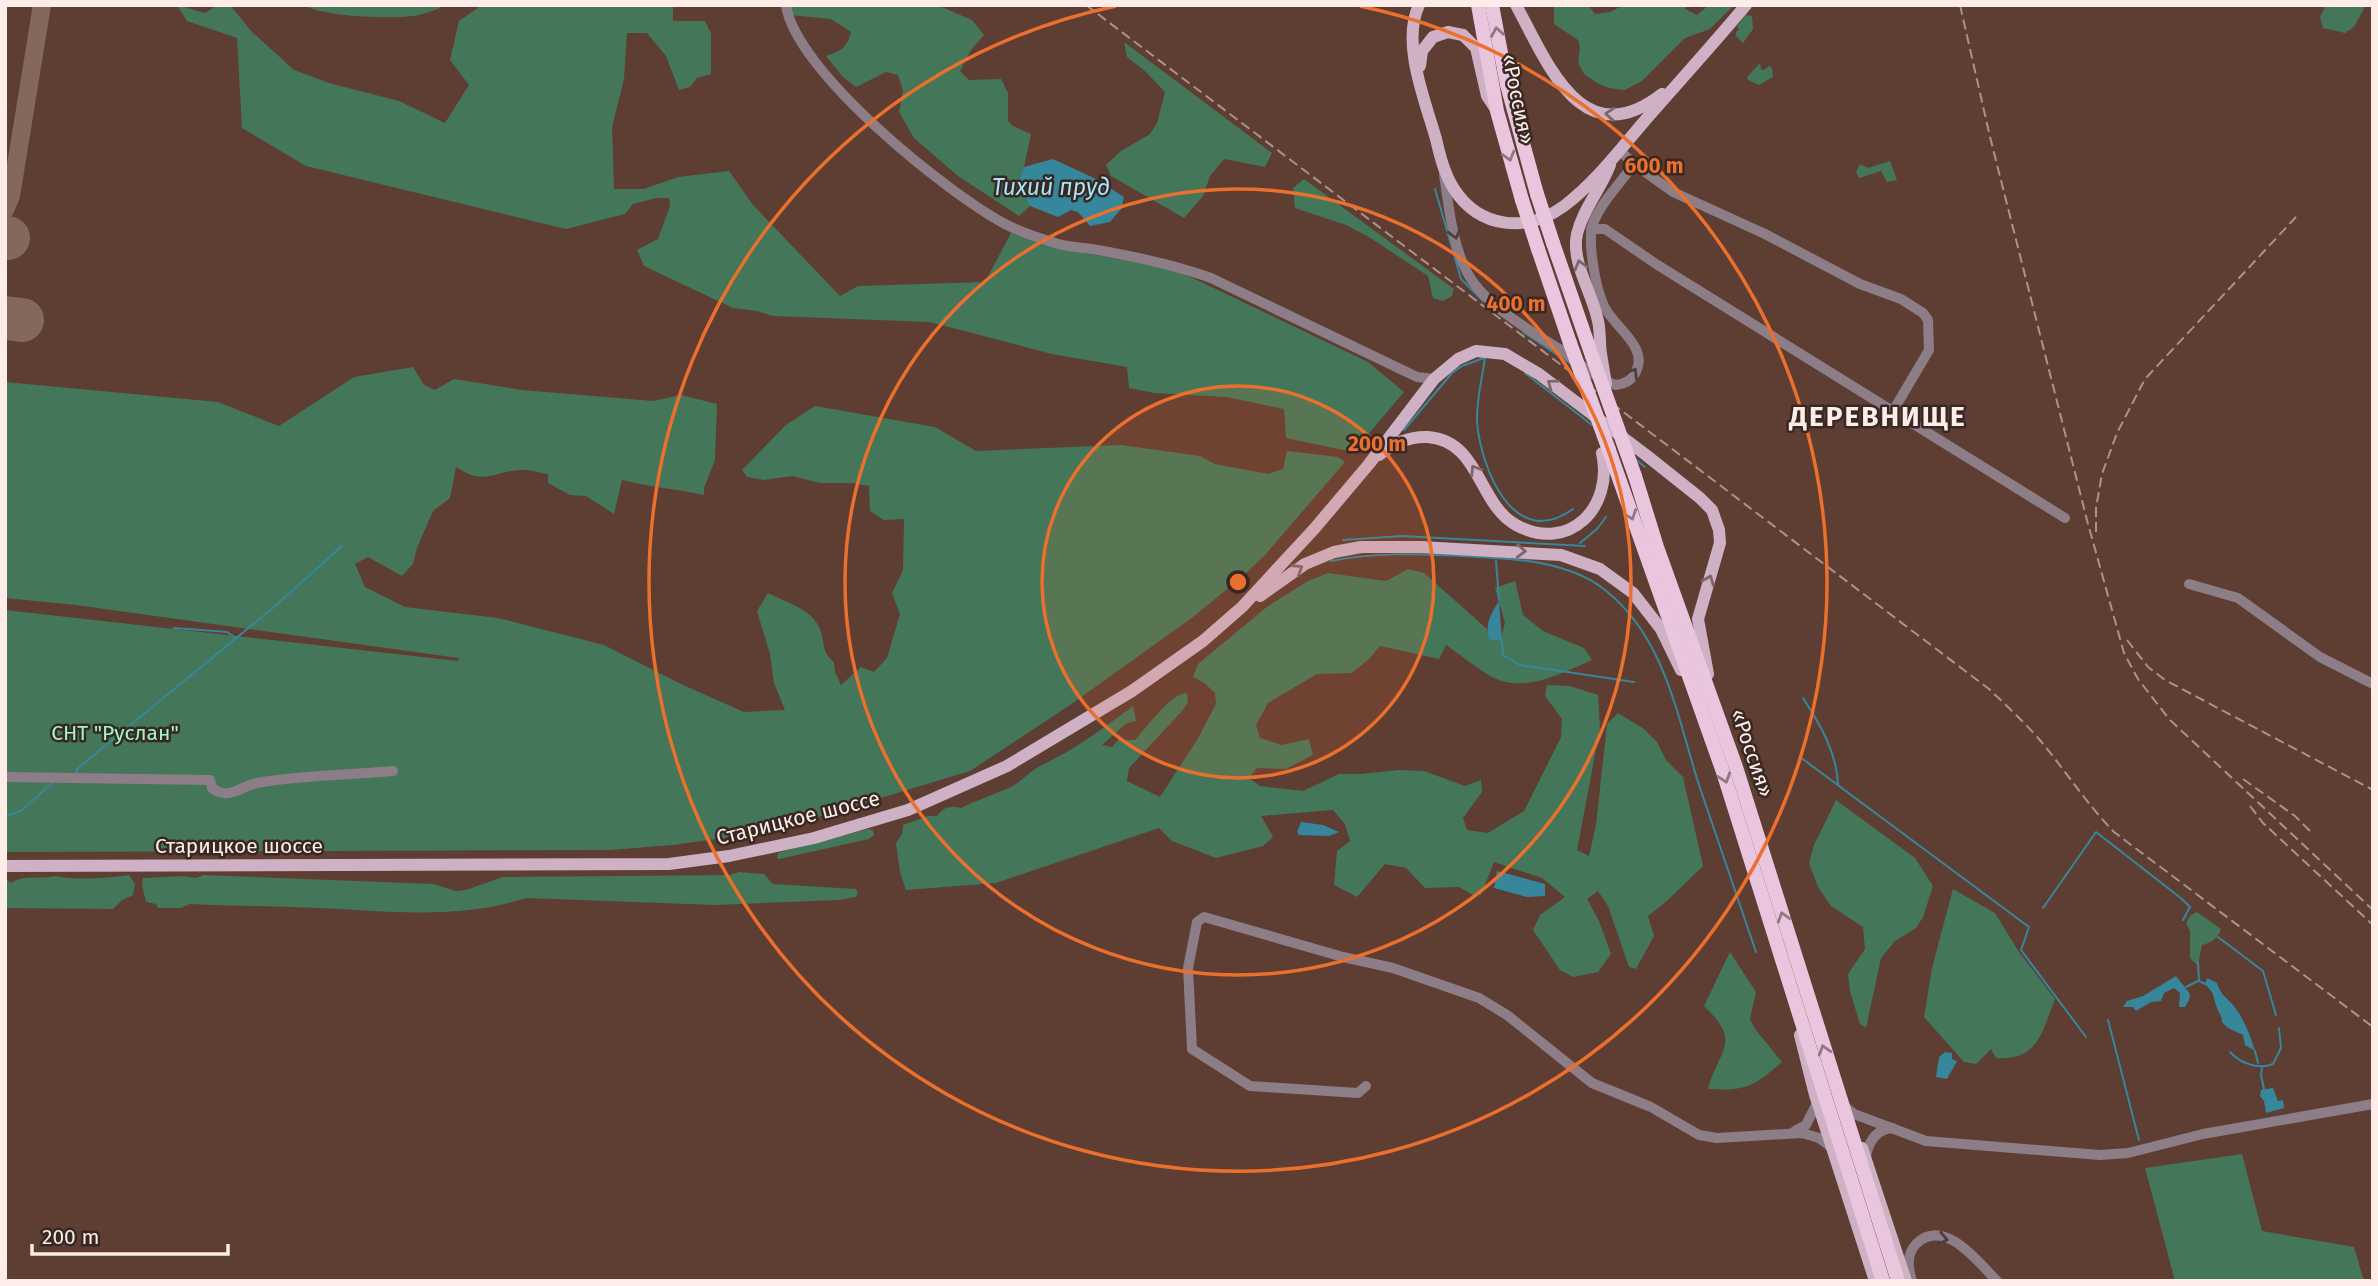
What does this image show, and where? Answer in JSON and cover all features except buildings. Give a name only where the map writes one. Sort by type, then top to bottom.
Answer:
[{"type":"highway","name":"«Россия»","points":[[1478,5],[1497,111],[1538,249],[1606,452],[1643,551],[1762,847],[1839,1100],[1898,1281]]},
{"type":"highway","name":"«Россия»","points":[[1492,5],[1507,85],[1537,194],[1596,355],[1635,476],[1709,711],[1796,1007],[1883,1281]]},
{"type":"main road","points":[[1419,5],[1413,21],[1412,43],[1443,167],[1455,189],[1474,211],[1493,220],[1516,224],[1535,221],[1561,208],[1615,154],[1746,5]]},
{"type":"main road","points":[[1516,5],[1563,88],[1586,109],[1611,116],[1630,113],[1652,102],[1689,71]]},
{"type":"main road","points":[[1422,87],[1420,61],[1423,48],[1437,35],[1457,33],[1468,38],[1476,48],[1487,96],[1497,111]]},
{"type":"main road","points":[[1596,355],[1598,321],[1578,260],[1576,237],[1615,154]]},
{"type":"main road","name":"Старицкое шоссе","points":[[5,866],[646,865],[704,860],[768,848],[883,819],[946,795],[1054,740],[1203,641],[1242,607],[1315,528],[1434,379],[1452,363],[1470,353],[1493,351],[1511,356],[1553,384],[1709,507],[1716,520],[1720,543],[1698,619],[1709,711]]},
{"type":"main road","points":[[1366,467],[1402,440],[1422,437],[1444,441],[1469,460],[1495,505],[1510,521],[1531,531],[1546,533],[1573,527],[1585,519],[1595,507],[1605,483],[1606,452]]},
{"type":"main road","points":[[1315,528],[1321,545],[1334,552]]},
{"type":"main road","points":[[1242,607],[1298,567],[1334,552],[1378,546],[1528,551],[1562,555],[1591,564],[1626,586],[1647,609],[1709,711]]},
{"type":"main road","points":[[1796,1007],[1804,1059],[1875,1281]]},
{"type":"main road","points":[[1844,1115],[1866,1156],[1906,1281]]},
{"type":"main road","points":[[1858,1202],[1867,1255]]},
{"type":"street","points":[[786,5],[788,18],[813,60],[858,109],[926,169],[1006,225],[1059,245],[1181,267],[1211,278],[1417,377],[1434,379]]},
{"type":"street","points":[[1615,154],[1674,192],[1765,234],[1860,285],[1901,299],[1923,313],[1928,320],[1929,350],[1893,411]]},
{"type":"street","points":[[1443,167],[1452,225],[1473,283],[1527,328],[1610,383],[1622,385],[1636,372],[1639,355],[1636,347],[1603,304],[1594,267],[1591,229],[1597,215],[1634,164]]},
{"type":"street","points":[[1591,229],[1605,229],[1656,264],[2065,517]]},
{"type":"street","points":[[2189,584],[2238,598],[2320,657],[2373,684]]},
{"type":"street","points":[[5,777],[209,780],[212,788],[223,794],[259,782],[393,771]]},
{"type":"street","points":[[1366,1086],[1357,1093],[1250,1087],[1192,1049],[1188,968],[1200,918],[1393,968],[1479,998],[1507,1015],[1592,1083],[1651,1107],[1699,1135],[1717,1138],[1791,1133],[1813,1136],[1832,1147]]},
{"type":"street","points":[[1839,1100],[1854,1114],[1926,1141],[2100,1155],[2128,1153],[2203,1134],[2373,1104]]},
{"type":"street","points":[[1791,1133],[1806,1125],[1818,1103]]},
{"type":"street","points":[[1866,1156],[1874,1136],[1882,1130],[1893,1128]]},
{"type":"street","points":[[1912,1281],[1909,1265],[1914,1247],[1923,1240],[1936,1236],[1960,1245],[1997,1281]]},
{"type":"green space","points":[[177,5],[205,13],[217,5],[230,5],[252,32],[294,70],[329,83],[399,101],[445,123],[469,85],[450,60],[459,21],[482,5],[673,5],[673,21],[705,21],[711,33],[711,74],[697,78],[690,87],[679,90],[666,56],[647,33],[627,33],[624,79],[612,127],[614,189],[644,189],[678,177],[729,171],[753,205],[840,296],[858,286],[985,282],[1011,233],[1057,248],[1174,269],[1368,362],[1404,392],[1353,452],[1286,438],[1284,409],[1226,397],[1154,393],[1129,388],[1127,367],[1052,354],[930,322],[773,316],[733,308],[644,266],[637,250],[658,239],[670,206],[669,198],[656,198],[633,204],[625,214],[566,229],[306,166],[242,128],[237,38],[187,21]]},
{"type":"green space","points":[[303,5],[440,5],[440,8],[413,16],[373,17],[341,15]]},
{"type":"green space","points":[[790,5],[937,5],[972,20],[984,35],[971,50],[960,71],[969,80],[1001,79],[1008,93],[1008,121],[1031,134],[1024,167],[1017,184],[1030,206],[1019,216],[958,176],[914,138],[899,112],[903,90],[898,75],[886,72],[856,87],[843,77],[826,56],[843,48],[851,32],[831,19],[790,15]]},
{"type":"green space","points":[[1554,5],[1588,5],[1595,14],[1610,12],[1624,5],[1686,5],[1685,9],[1697,15],[1709,5],[1734,5],[1710,29],[1685,38],[1642,81],[1625,90],[1609,88],[1584,74],[1578,62],[1578,40],[1554,24]]},
{"type":"green space","points":[[2326,5],[2366,5],[2354,27],[2345,33],[2323,28],[2320,17]]},
{"type":"green space","points":[[1746,15],[1752,16],[1753,29],[1743,43],[1736,36],[1736,32],[1739,29],[1737,26]]},
{"type":"green space","points":[[1124,42],[1272,153],[1265,167],[1224,159],[1210,176],[1203,196],[1184,218],[1111,176],[1106,165],[1121,151],[1150,134],[1157,123],[1165,92],[1127,57]]},
{"type":"green space","points":[[1760,63],[1761,69],[1769,66],[1772,68],[1773,77],[1759,85],[1747,77]]},
{"type":"green space","points":[[1890,161],[1897,180],[1887,182],[1881,171],[1859,178],[1856,172],[1860,164],[1868,168]]},
{"type":"green space","points":[[1304,179],[1454,289],[1452,296],[1443,301],[1433,298],[1428,276],[1369,237],[1346,225],[1295,208],[1293,188]]},
{"type":"green space","name":"СНТ \"Руслан\"","points":[[413,367],[424,385],[435,390],[454,379],[522,390],[653,401],[681,395],[717,404],[715,460],[704,495],[622,480],[614,514],[586,496],[570,495],[548,483],[548,474],[523,470],[481,477],[456,467],[450,498],[433,511],[413,564],[402,576],[368,557],[355,564],[365,587],[405,607],[498,618],[604,645],[744,712],[785,710],[774,683],[770,654],[757,611],[768,593],[803,610],[815,620],[841,685],[861,667],[874,672],[887,658],[900,614],[892,593],[903,570],[904,519],[884,520],[870,511],[869,486],[820,483],[792,476],[764,480],[747,477],[742,470],[786,425],[815,406],[935,427],[976,451],[1121,445],[1200,456],[1215,464],[1268,474],[1283,469],[1287,451],[1338,457],[1345,462],[1266,554],[1243,576],[1193,617],[1073,703],[970,771],[768,832],[673,845],[610,850],[5,852],[5,610],[458,661],[459,658],[76,605],[5,598],[5,382],[218,402],[279,426],[354,377]]},
{"type":"green space","points":[[1408,569],[1424,573],[1487,629],[1489,639],[1501,637],[1505,623],[1495,588],[1515,581],[1523,615],[1543,631],[1584,648],[1592,660],[1543,680],[1517,683],[1492,677],[1446,645],[1439,659],[1380,646],[1352,673],[1317,674],[1268,703],[1256,725],[1260,738],[1282,745],[1309,739],[1313,755],[1286,769],[1257,768],[1249,778],[1260,786],[1303,791],[1339,774],[1399,770],[1424,771],[1465,786],[1481,780],[1482,792],[1463,818],[1467,830],[1488,833],[1524,811],[1561,737],[1562,719],[1545,696],[1547,685],[1570,686],[1598,695],[1600,728],[1577,850],[1589,856],[1596,825],[1607,724],[1618,713],[1644,729],[1657,742],[1666,760],[1683,777],[1703,866],[1648,916],[1654,936],[1636,969],[1629,967],[1608,906],[1598,891],[1587,899],[1599,921],[1611,954],[1598,972],[1573,977],[1560,970],[1533,930],[1540,915],[1565,897],[1542,878],[1494,862],[1481,895],[1473,895],[1459,887],[1425,888],[1406,868],[1385,864],[1357,897],[1334,885],[1337,851],[1350,841],[1345,824],[1333,810],[1261,816],[1273,837],[1263,846],[1216,858],[1172,841],[1159,828],[996,883],[906,890],[900,872],[896,843],[902,834],[903,825],[928,816],[937,816],[948,808],[961,808],[1011,787],[1038,767],[1089,738],[1133,706],[1136,721],[1127,723],[1102,745],[1112,747],[1118,740],[1135,740],[1167,704],[1187,693],[1188,702],[1183,710],[1129,768],[1127,781],[1160,797],[1197,740],[1216,704],[1215,693],[1193,677],[1198,664],[1268,606],[1308,581],[1328,573],[1386,581]]},
{"type":"green space","points":[[1836,800],[1915,858],[1933,886],[1923,917],[1916,928],[1895,941],[1881,958],[1866,1028],[1860,1024],[1848,974],[1865,949],[1863,927],[1831,906],[1818,887],[1809,863],[1814,845]]},
{"type":"green space","points":[[868,829],[873,830],[874,835],[869,839],[777,858],[778,853],[784,851]]},
{"type":"green space","points":[[739,872],[764,874],[773,884],[856,889],[858,893],[856,897],[839,900],[715,905],[526,898],[501,905],[449,912],[396,912],[190,904],[180,908],[158,908],[156,904],[146,902],[142,885],[143,878],[196,878],[204,875],[433,884],[456,891],[503,877],[730,875]]},
{"type":"green space","points":[[129,875],[135,884],[133,895],[122,900],[113,909],[5,908],[5,879],[11,883],[22,879],[54,876],[92,878]]},
{"type":"green space","points":[[1953,889],[1995,913],[2019,952],[2055,999],[2037,1042],[2022,1055],[1996,1058],[1991,1049],[1976,1064],[1964,1062],[1924,1017],[1932,968]]},
{"type":"green space","points":[[2197,912],[2221,929],[2214,940],[2202,945],[2196,964],[2190,958],[2190,931],[2186,923],[2190,916]]},
{"type":"green space","points":[[1730,952],[1756,992],[1750,1019],[1782,1062],[1748,1086],[1708,1089],[1725,1046],[1725,1038],[1723,1029],[1704,1006]]},
{"type":"green space","points":[[2242,1154],[2262,1231],[2354,1247],[2364,1281],[2175,1281],[2145,1168]]},
{"type":"water","name":"Тихий пруд","points":[[1053,159],[1096,179],[1124,197],[1121,209],[1110,222],[1090,226],[1078,212],[1071,210],[1058,217],[1030,206],[1017,184],[1024,167]]},
{"type":"water","points":[[1499,601],[1502,641],[1489,639],[1488,633],[1490,619]]},
{"type":"water","points":[[1301,822],[1323,825],[1339,832],[1329,836],[1299,835],[1297,832]]},
{"type":"water","points":[[1497,871],[1545,884],[1545,896],[1527,897],[1494,888]]},
{"type":"water","points":[[2176,976],[2190,994],[2185,1007],[2179,1007],[2180,993],[2174,988],[2164,993],[2161,1001],[2151,1002],[2136,1011],[2133,1007],[2123,1007],[2127,1001],[2143,996]]},
{"type":"water","points":[[2207,978],[2217,983],[2237,1010],[2255,1051],[2245,1045],[2243,1035],[2222,1022],[2213,994],[2205,984]]},
{"type":"water","points":[[1945,1052],[1952,1053],[1952,1059],[1957,1061],[1947,1079],[1936,1077],[1939,1057]]},
{"type":"water","points":[[2273,1088],[2278,1101],[2283,1100],[2284,1108],[2266,1113],[2264,1101],[2260,1096],[2261,1090]]},
{"type":"waterway","points":[[1435,189],[1461,279],[1483,301]]},
{"type":"waterway","points":[[1523,332],[1571,364]]},
{"type":"waterway","points":[[1404,430],[1452,373],[1484,358]]},
{"type":"waterway","points":[[1485,358],[1477,422],[1485,461],[1494,482],[1504,499],[1518,513],[1534,520],[1552,520],[1573,509]]},
{"type":"waterway","points":[[1525,373],[1592,425]]},
{"type":"waterway","points":[[1635,459],[1645,467]]},
{"type":"waterway","points":[[1580,543],[1597,529],[1606,517]]},
{"type":"waterway","points":[[1343,540],[1402,536],[1585,546]]},
{"type":"waterway","points":[[76,775],[77,769],[274,607],[342,546]]},
{"type":"waterway","points":[[1331,561],[1397,554],[1537,562],[1574,572],[1605,590],[1625,609],[1641,630],[1666,678],[1756,952]]},
{"type":"waterway","points":[[1496,561],[1499,600]]},
{"type":"waterway","points":[[174,628],[227,632],[236,638]]},
{"type":"waterway","points":[[1502,641],[1503,655],[1520,665],[1634,682]]},
{"type":"waterway","points":[[1803,698],[1831,750],[1838,785]]},
{"type":"waterway","points":[[1800,757],[2029,927],[2021,950],[2086,1037]]},
{"type":"waterway","points":[[5,816],[21,811],[53,782]]},
{"type":"waterway","points":[[2043,908],[2096,832],[2190,907],[2183,920]]},
{"type":"waterway","points":[[2218,937],[2263,971],[2276,1015]]},
{"type":"waterway","points":[[2198,962],[2199,981],[2205,984]]},
{"type":"waterway","points":[[2186,987],[2198,981]]},
{"type":"waterway","points":[[2108,1020],[2139,1140]]},
{"type":"waterway","points":[[2230,1052],[2250,1064],[2273,1064],[2281,1048],[2279,1028]]},
{"type":"waterway","points":[[2255,1051],[2258,1063]]},
{"type":"waterway","points":[[2262,1067],[2264,1089]]},
{"type":"taxiway","points":[[5,210],[11,196],[42,5]]},
{"type":"runway","points":[[5,318],[22,320]]},
{"type":"railway","points":[[1086,5],[1989,689],[2039,739],[2114,832],[2373,1027]]},
{"type":"railway","points":[[1960,5],[1990,137],[2088,524],[2124,653],[2138,679],[2169,719],[2373,910]]},
{"type":"railway","points":[[2096,532],[2096,508],[2102,474],[2117,433],[2145,379],[2296,217]]},
{"type":"railway","points":[[2127,640],[2148,667],[2165,680],[2373,790]]},
{"type":"railway","points":[[2243,779],[2295,816],[2312,833]]},
{"type":"railway","points":[[2250,806],[2263,823],[2373,925]]},
{"type":"district","name":"ДЕРЕВНИЩЕ","points":[[1878,416]]}]
